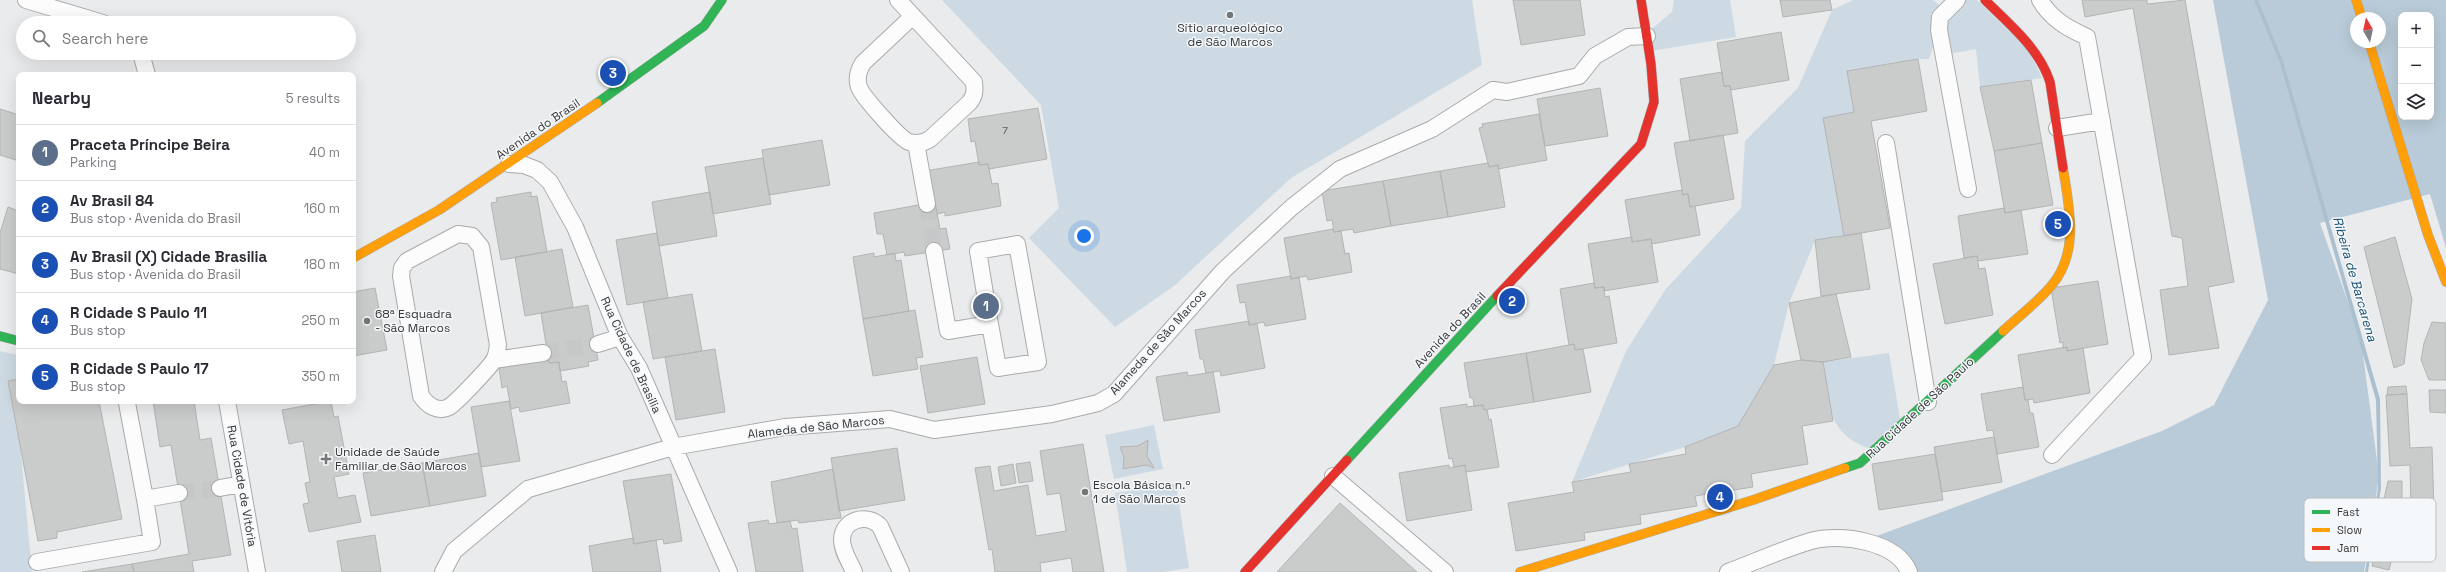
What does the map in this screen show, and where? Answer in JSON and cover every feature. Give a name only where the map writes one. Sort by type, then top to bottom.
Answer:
[{"type":"street","points":[[26,0],[80,16]]},
{"type":"street","name":"Avenida do Brasil","points":[[356,256],[439,210],[556,132],[704,26],[722,0]]},
{"type":"street","points":[[898,0],[913,16],[974,82],[974,96],[969,103],[930,139],[916,143],[904,139],[872,105],[862,93],[857,78],[858,71],[863,63],[913,16]]},
{"type":"street","name":"Avenida do Brasil","points":[[1245,572],[1457,339],[1641,144],[1654,102],[1651,64],[1641,0]]},
{"type":"street","points":[[1957,0],[1940,17],[1939,30],[1968,189]]},
{"type":"street","name":"Rua Cidade de São Paulo","points":[[1520,572],[1846,470],[1869,456],[2052,284],[2066,260],[2072,239],[2071,220],[2050,82],[2040,57],[1985,0]]},
{"type":"street","points":[[2040,0],[2055,19],[2067,28],[2087,37],[2143,357],[2052,455]]},
{"type":"street","points":[[2356,0],[2360,12]]},
{"type":"street","name":"Alameda de São Marcos","points":[[443,572],[454,551],[528,489],[672,447],[786,427],[890,419],[934,430],[1052,414],[1098,402],[1114,394],[1223,271],[1292,207],[1340,169],[1432,129],[1493,90],[1506,92],[1579,76],[1595,56],[1628,37],[1647,36]]},
{"type":"street","points":[[2371,48],[2428,235],[2446,282]]},
{"type":"street","points":[[144,60],[146,72]]},
{"type":"street","points":[[2057,128],[2102,121]]},
{"type":"street","points":[[916,143],[926,204]]},
{"type":"street","points":[[1886,143],[1928,402]]},
{"type":"street","name":"Rua Cidade de Brasília","points":[[509,164],[524,165],[537,170],[555,189],[575,227],[620,337],[639,368],[672,447],[729,572]]},
{"type":"street","points":[[494,360],[498,345],[498,334],[478,241],[472,236],[458,234],[407,261],[402,268],[402,286],[418,384],[421,396],[427,405],[437,409],[449,407],[494,360],[543,353]]},
{"type":"street","points":[[1017,244],[1038,362],[998,368],[990,324],[978,251],[1017,244]]},
{"type":"street","points":[[934,251],[948,331],[990,324]]},
{"type":"street","points":[[0,336],[16,340]]},
{"type":"street","points":[[598,344],[620,337]]},
{"type":"street","points":[[37,562],[152,542],[128,404]]},
{"type":"street","name":"Rua Cidade de Vitória","points":[[228,404],[257,572]]},
{"type":"street","points":[[1333,476],[1445,572]]},
{"type":"street","points":[[220,488],[241,484]]},
{"type":"street","points":[[145,499],[179,493]]},
{"type":"street","points":[[854,572],[842,545],[842,538],[848,525],[861,518],[875,522],[880,526],[901,572]]},
{"type":"street","points":[[1728,572],[1812,541],[1828,539],[1863,541],[1882,547],[1906,566],[1919,572]]},
{"type":"shaded area","points":[[942,0],[1472,0],[1482,65],[1291,178],[1174,286],[1115,327],[1029,238],[1059,208],[1041,105]]},
{"type":"shaded area","points":[[1674,0],[1730,0],[1736,37],[1651,51],[1648,32],[1672,12]]},
{"type":"shaded area","points":[[1853,0],[1933,0],[1945,10],[1929,59],[1918,59],[1847,71],[1854,112],[1823,118],[1844,236],[1815,241],[1789,303],[1774,365],[1738,426],[1685,447],[1572,482],[1626,351],[1665,290],[1741,208],[1745,141],[1798,88],[1832,10]]},
{"type":"shaded area","points":[[1964,0],[1977,0],[2028,49],[2042,78],[1980,87],[1976,49],[1949,54],[1945,29],[1947,18]]},
{"type":"shaded area","points":[[2213,0],[2446,0],[2446,248],[2430,194],[2320,223],[2361,339],[2379,476],[2376,498],[2304,498],[2304,562],[2366,562],[2364,572],[1916,572],[1863,541],[2162,431],[2214,405],[2268,300]]},
{"type":"shaded area","points":[[2254,0],[2258,0],[2283,61],[2380,399],[2381,488],[2379,498],[2376,498],[2378,488],[2376,400],[2280,63]]},
{"type":"shaded area","points":[[0,351],[16,355],[16,404],[19,404],[20,443],[32,572],[0,572]]},
{"type":"shaded area","points":[[1889,353],[1900,419],[1868,448],[1854,441],[1844,433],[1837,424],[1832,414],[1829,402],[1823,362]]},
{"type":"shaded area","points":[[1154,425],[1163,469],[1114,479],[1105,435]]},
{"type":"shaded area","points":[[1176,484],[1189,568],[1164,572],[1127,572],[1115,493]]},
{"type":"shaded area","points":[[2367,562],[2370,562],[2368,572],[2365,572]]},
{"type":"building","points":[[1513,0],[1580,0],[1585,35],[1521,45]]},
{"type":"building","points":[[1780,0],[1830,0],[1832,10],[1783,17]]},
{"type":"building","points":[[2082,0],[2147,0],[2147,4],[2185,0],[2234,282],[2208,287],[2219,348],[2169,355],[2160,290],[2188,286],[2182,238],[2172,236],[2133,8],[2085,17]]},
{"type":"building","points":[[1781,32],[1789,80],[1731,90],[1730,86],[1724,86],[1717,43]]},
{"type":"building","points":[[1918,59],[1927,111],[1871,121],[1890,228],[1844,236],[1823,118],[1854,112],[1847,71]]},
{"type":"building","points":[[1722,72],[1724,86],[1730,86],[1738,133],[1690,141],[1680,79]]},
{"type":"building","points":[[2031,80],[2042,143],[1994,151],[1980,87]]},
{"type":"building","points":[[1600,88],[1608,136],[1545,146],[1537,99]]},
{"type":"building","points":[[1038,108],[1047,159],[989,169],[988,164],[979,165],[975,141],[971,142],[968,119]]},
{"type":"building","points":[[0,109],[16,114],[16,160],[0,155]]},
{"type":"building","points":[[1539,114],[1547,160],[1498,169],[1498,165],[1489,167],[1479,128],[1483,127],[1482,124]]},
{"type":"building","points":[[1723,135],[1734,199],[1690,207],[1688,194],[1683,195],[1674,143]]},
{"type":"building","points":[[822,140],[830,185],[769,195],[762,150]]},
{"type":"building","points":[[2042,143],[2053,205],[2005,213],[1994,151]]},
{"type":"building","points":[[763,158],[771,204],[713,214],[705,167]]},
{"type":"building","points":[[979,162],[979,165],[988,164],[992,184],[998,183],[1001,206],[945,216],[945,212],[937,214],[935,202],[930,203],[925,171]]},
{"type":"building","points":[[1488,163],[1489,167],[1498,165],[1505,207],[1448,217],[1440,171]]},
{"type":"building","points":[[1440,171],[1448,217],[1391,226],[1383,181]]},
{"type":"building","points":[[1383,181],[1391,226],[1354,233],[1353,229],[1334,232],[1332,220],[1327,221],[1322,191]]},
{"type":"building","points":[[1682,190],[1683,195],[1688,194],[1690,207],[1695,206],[1700,235],[1652,244],[1651,239],[1632,242],[1625,200]]},
{"type":"building","points":[[531,192],[531,197],[537,196],[547,252],[501,260],[491,203],[497,202],[496,198]]},
{"type":"building","points":[[710,192],[717,236],[659,246],[652,202]]},
{"type":"building","points":[[935,202],[940,229],[946,228],[950,249],[905,256],[904,252],[887,255],[883,234],[877,234],[874,213]]},
{"type":"building","points":[[8,207],[16,210],[16,273],[0,269],[0,233]]},
{"type":"building","points":[[2004,208],[2005,213],[2021,210],[2028,254],[1978,261],[1977,256],[1964,258],[1958,216]]},
{"type":"building","points":[[1333,229],[1334,232],[1341,231],[1345,254],[1349,253],[1352,272],[1308,280],[1307,276],[1291,279],[1284,238]]},
{"type":"building","points":[[657,233],[668,298],[627,305],[616,240]]},
{"type":"building","points":[[1861,233],[1870,289],[1821,296],[1815,240]]},
{"type":"building","points":[[1632,237],[1632,242],[1651,239],[1658,282],[1604,291],[1604,287],[1595,288],[1588,244]]},
{"type":"building","points":[[2395,237],[2412,299],[2404,364],[2394,368],[2364,247]]},
{"type":"building","points":[[562,249],[573,307],[525,316],[515,257]]},
{"type":"building","points":[[874,253],[874,257],[895,253],[896,261],[901,260],[909,311],[863,319],[853,257]]},
{"type":"building","points":[[1977,256],[1979,269],[1985,268],[1993,315],[1945,324],[1933,264]]},
{"type":"building","points":[[1291,276],[1291,279],[1299,277],[1306,319],[1265,326],[1264,322],[1249,325],[1245,302],[1240,303],[1237,285]]},
{"type":"building","points":[[2098,281],[2108,344],[2067,351],[2067,347],[2063,348],[2063,342],[2060,343],[2051,288]]},
{"type":"building","points":[[1594,283],[1595,288],[1604,287],[1605,297],[1609,296],[1617,343],[1575,350],[1574,344],[1569,345],[1560,289]]},
{"type":"building","name":"68ª Esquadra - São Marcos","points":[[375,288],[387,350],[356,355],[356,291]]},
{"type":"building","points":[[692,294],[702,351],[653,359],[643,302]]},
{"type":"building","points":[[1836,294],[1851,357],[1823,362],[1801,360],[1789,303]]},
{"type":"building","points":[[588,305],[598,360],[588,362],[589,366],[560,371],[559,362],[549,363],[541,313]]},
{"type":"building","points":[[915,310],[923,357],[916,358],[918,369],[873,376],[863,319]]},
{"type":"building","points":[[1249,321],[1249,325],[1257,324],[1265,368],[1221,376],[1220,371],[1206,373],[1203,359],[1200,359],[1195,330]]},
{"type":"building","points":[[2432,322],[2446,323],[2446,380],[2429,380],[2421,360],[2424,343]]},
{"type":"building","points":[[1574,344],[1575,350],[1583,349],[1591,392],[1534,402],[1526,353]]},
{"type":"building","points":[[2067,347],[2067,351],[2083,348],[2090,393],[2034,403],[2033,399],[2025,400],[2018,355]]},
{"type":"building","points":[[715,349],[725,412],[676,420],[665,357]]},
{"type":"building","points":[[1526,353],[1534,402],[1484,410],[1483,405],[1474,406],[1473,398],[1470,398],[1464,363]]},
{"type":"building","points":[[977,357],[985,404],[928,413],[920,366]]},
{"type":"building","points":[[549,359],[549,363],[559,362],[562,382],[566,381],[570,403],[520,412],[519,407],[511,409],[507,386],[502,388],[499,368]]},
{"type":"building","points":[[1801,360],[1823,362],[1833,421],[1802,426],[1808,464],[1751,474],[1753,487],[1695,496],[1697,506],[1640,515],[1641,524],[1584,533],[1585,540],[1516,551],[1508,503],[1574,492],[1572,482],[1631,472],[1629,464],[1686,454],[1685,447],[1738,426],[1774,365]]},
{"type":"building","points":[[1187,372],[1188,376],[1213,372],[1220,412],[1164,421],[1156,377]]},
{"type":"building","points":[[16,380],[16,404],[100,404],[122,519],[57,532],[57,538],[38,541],[8,381]]},
{"type":"building","points":[[2406,386],[2407,394],[2387,395],[2388,387]]},
{"type":"building","points":[[2023,387],[2025,400],[2028,400],[2030,413],[2033,413],[2039,447],[1997,454],[1993,430],[1987,431],[1981,394]]},
{"type":"building","points":[[2429,390],[2446,390],[2446,413],[2430,412]]},
{"type":"building","points":[[2407,394],[2410,448],[2432,447],[2434,498],[2411,498],[2410,465],[2390,466],[2386,395]]},
{"type":"building","points":[[509,401],[520,461],[481,467],[471,407]]},
{"type":"building","points":[[153,404],[194,404],[200,440],[211,438],[231,555],[192,561],[194,572],[134,572],[132,564],[189,554],[171,445],[160,447]]},
{"type":"building","name":"Unidade de Saúde Familiar de São Marcos","points":[[315,404],[332,404],[334,417],[338,416],[349,474],[334,477],[338,498],[355,495],[361,522],[309,532],[303,504],[309,503],[305,483],[310,482],[303,441],[289,444],[282,410]]},
{"type":"building","points":[[1467,404],[1467,407],[1483,405],[1484,410],[1487,409],[1489,420],[1491,419],[1499,467],[1466,472],[1465,465],[1454,467],[1452,458],[1449,459],[1440,408]]},
{"type":"building","points":[[1994,437],[2002,482],[1942,492],[1934,447]]},
{"type":"building","points":[[1148,440],[1147,456],[1154,468],[1146,465],[1123,469],[1124,457],[1120,447],[1138,446]]},
{"type":"building","points":[[1083,444],[1104,572],[1073,572],[1071,558],[1040,563],[1041,572],[995,572],[992,549],[989,550],[975,468],[990,466],[994,491],[1028,485],[1036,536],[1066,531],[1060,493],[1047,495],[1040,451]]},
{"type":"building","points":[[897,448],[905,500],[839,511],[831,458]]},
{"type":"building","points":[[479,453],[486,496],[430,506],[422,463]]},
{"type":"building","points":[[1935,454],[1943,500],[1879,510],[1872,464]]},
{"type":"building","points":[[1030,462],[1033,481],[1019,483],[1016,464]]},
{"type":"building","points":[[422,463],[430,506],[371,516],[363,473]]},
{"type":"building","points":[[1013,464],[1016,483],[1001,486],[998,467]]},
{"type":"building","points":[[1449,465],[1449,468],[1465,465],[1472,510],[1407,521],[1399,473]]},
{"type":"building","points":[[833,469],[841,518],[799,523],[798,520],[777,523],[771,482]]},
{"type":"building","points":[[671,474],[682,541],[664,544],[663,539],[634,544],[623,481]]},
{"type":"building","points":[[2388,481],[2402,481],[2402,498],[2384,498]]},
{"type":"building","points":[[1340,503],[1417,572],[1277,572]]},
{"type":"building","points":[[768,520],[769,524],[790,521],[792,529],[797,528],[803,572],[756,572],[748,523]]},
{"type":"building","points":[[375,535],[381,572],[342,572],[337,541]]},
{"type":"building","points":[[633,538],[634,544],[656,540],[661,572],[593,572],[589,546]]},
{"type":"building","points":[[2373,562],[2391,562],[2389,570],[2372,566]]},
{"type":"building","points":[[132,564],[134,572],[82,572]]},
{"type":"tunnel","points":[[927,204],[934,251]]},
{"type":"tunnel","points":[[543,353],[598,344]]},
{"type":"tunnel","points":[[179,493],[220,488]]},
{"type":"traffic: fast","points":[[597,103],[704,26],[722,0]]},
{"type":"traffic: fast","points":[[1347,460],[1497,296]]},
{"type":"traffic: fast","points":[[1845,468],[1860,463],[2003,331]]},
{"type":"traffic: fast","points":[[0,336],[16,340]]},
{"type":"traffic: slow","points":[[2356,0],[2360,12]]},
{"type":"traffic: slow","points":[[2371,48],[2428,235],[2446,282]]},
{"type":"traffic: slow","points":[[356,256],[439,210],[597,103]]},
{"type":"traffic: slow","points":[[2003,331],[2047,291],[2061,272],[2066,258],[2070,228],[2070,213],[2063,168]]},
{"type":"traffic: slow","points":[[1520,572],[1753,500],[1845,468]]},
{"type":"traffic: jam","points":[[1497,296],[1641,144],[1654,102],[1651,64],[1641,0]]},
{"type":"traffic: jam","points":[[1985,0],[2023,38],[2039,58],[2045,70],[2050,82],[2063,168]]},
{"type":"traffic: jam","points":[[1245,572],[1347,460]]},
{"type":"place","name":"Sítio arqueológico de São Marcos","points":[[1230,15]]},
{"type":"place","name":"Av Brasil (X) Cidade Brasilia","points":[[613,73]]},
{"type":"place","name":"R Cidade S Paulo 17","points":[[2058,224]]},
{"type":"place","name":"Av Brasil 84","points":[[1512,301]]},
{"type":"place","name":"Praceta Príncipe Beira","points":[[986,306]]},
{"type":"place","name":"68ª Esquadra - São Marcos","points":[[367,321]]},
{"type":"place","name":"Unidade de Saúde Familiar de São Marcos","points":[[326,459]]},
{"type":"place","name":"Escola Básica n.º 1 de São Marcos","points":[[1085,492]]},
{"type":"place","name":"R Cidade S Paulo 11","points":[[1720,497]]},
{"type":"water label","name":"Ribeira de Barcarena","points":[[2355,279]]}]
